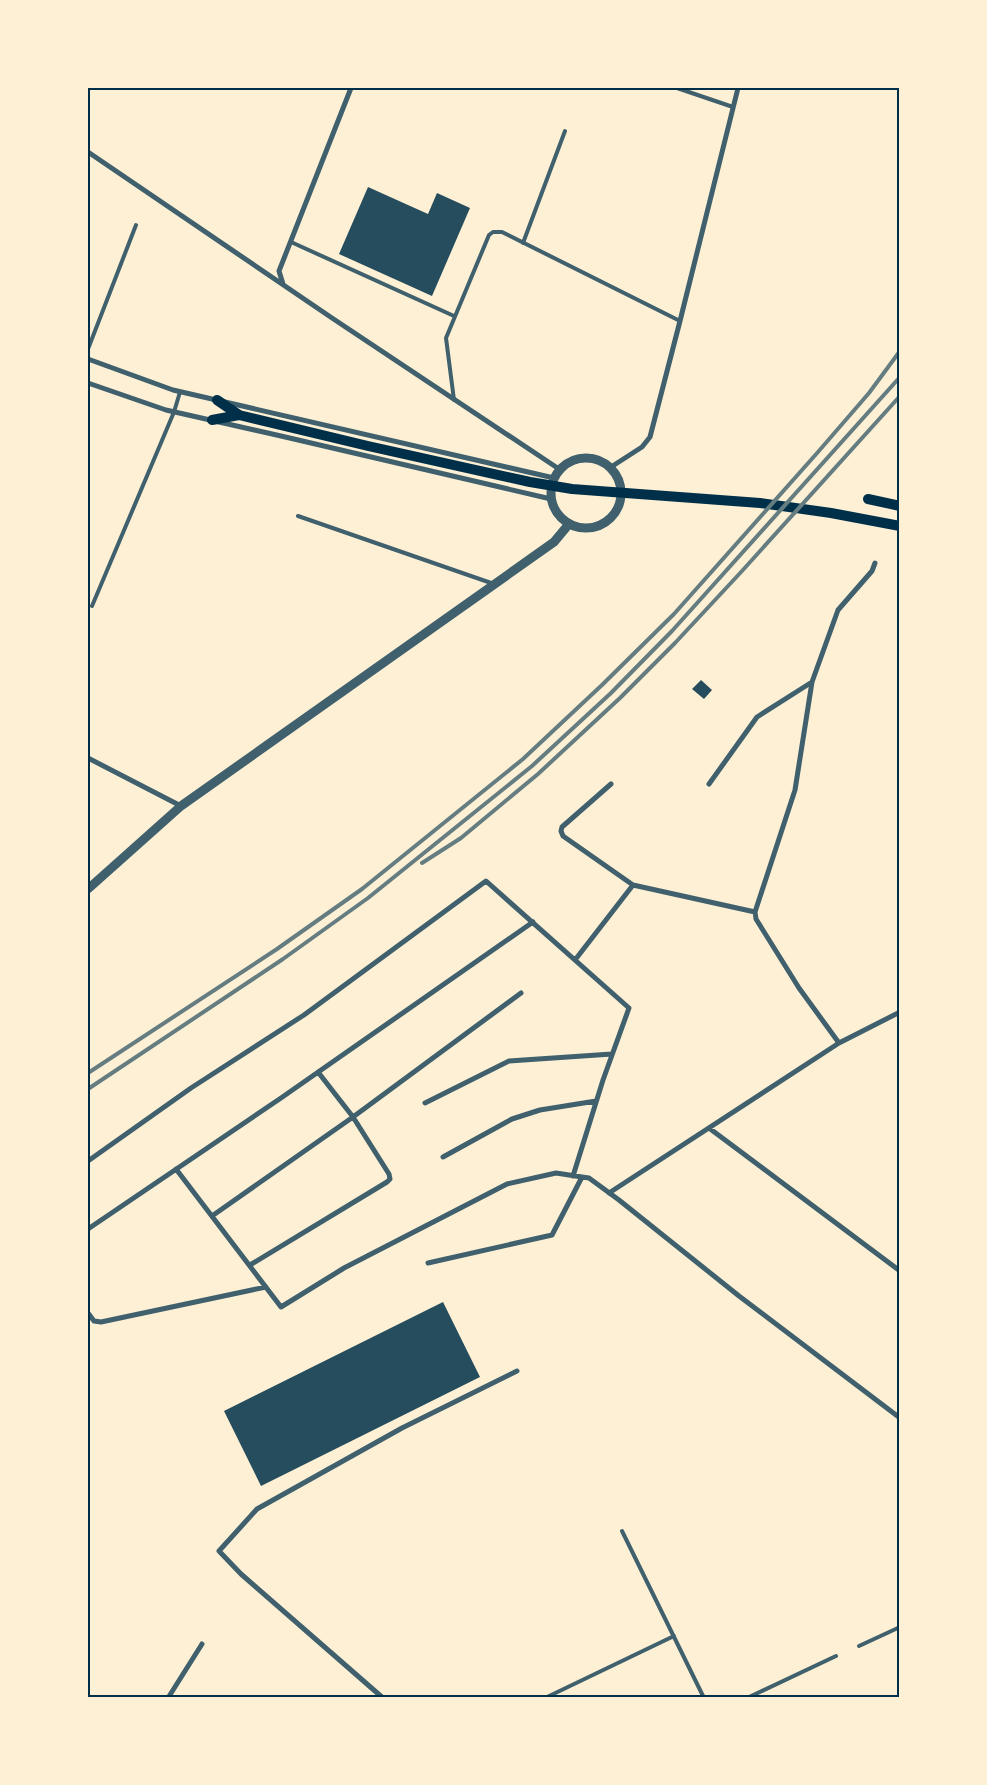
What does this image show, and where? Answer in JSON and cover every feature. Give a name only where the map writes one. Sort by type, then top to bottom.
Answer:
[{"type":"main road","points":[[217,400],[239,415],[530,482],[572,489],[760,503],[831,513],[900,526]]},
{"type":"main road","points":[[212,420],[239,415]]},
{"type":"main road","points":[[868,499],[900,506]]},
{"type":"street","points":[[283,285],[279,271],[351,88]]},
{"type":"street","points":[[611,467],[642,447],[650,437],[738,88]]},
{"type":"street","points":[[88,152],[559,470]]},
{"type":"street","points":[[88,359],[180,392],[554,478]]},
{"type":"street","points":[[88,383],[174,412],[551,499]]},
{"type":"street","points":[[588,457],[598,459],[611,467],[620,481],[622,492],[616,512],[609,520],[595,527],[579,528],[569,524],[558,514],[551,499],[554,478],[559,470],[577,458],[588,457]]},
{"type":"street","points":[[88,889],[181,806],[554,542],[569,524]]},
{"type":"street","points":[[838,1043],[799,988],[756,920],[754,912],[795,790],[812,682],[838,610],[872,571],[875,563]]},
{"type":"street","points":[[709,784],[757,717],[812,682]]},
{"type":"street","points":[[88,758],[181,806]]},
{"type":"street","points":[[611,784],[562,827],[560,831],[563,836],[633,885],[754,912]]},
{"type":"street","points":[[88,1160],[191,1088],[304,1015],[486,881],[629,1008],[596,1101],[573,1176]]},
{"type":"street","points":[[575,960],[633,885]]},
{"type":"street","points":[[88,1229],[318,1072],[532,922]]},
{"type":"street","points":[[212,1216],[353,1118],[521,993]]},
{"type":"street","points":[[609,1193],[838,1043],[900,1012]]},
{"type":"street","points":[[425,1103],[509,1061],[612,1054]]},
{"type":"street","points":[[250,1265],[390,1179],[389,1174],[353,1118],[318,1072]]},
{"type":"street","points":[[443,1157],[512,1119],[540,1110],[596,1101]]},
{"type":"street","points":[[709,1128],[900,1271]]},
{"type":"street","points":[[176,1169],[281,1307],[344,1268],[507,1184],[556,1172],[589,1178],[739,1296],[900,1418]]},
{"type":"street","points":[[428,1263],[552,1234],[582,1177]]},
{"type":"street","points":[[88,1314],[94,1321],[101,1322],[266,1287]]},
{"type":"street","points":[[382,1698],[241,1574],[219,1551],[257,1509],[402,1428],[517,1371]]},
{"type":"street","points":[[168,1698],[202,1644]]},
{"type":"lane","points":[[677,88],[733,107]]},
{"type":"lane","points":[[523,242],[565,131]]},
{"type":"lane","points":[[88,349],[136,225]]},
{"type":"lane","points":[[454,400],[446,338],[489,235],[493,232],[502,232],[680,321]]},
{"type":"lane","points":[[291,242],[454,316]]},
{"type":"lane","points":[[92,606],[174,412],[180,392]]},
{"type":"lane","points":[[298,516],[495,584]]},
{"type":"lane","points":[[622,1531],[704,1698]]},
{"type":"lane","points":[[858,1646],[900,1627]]},
{"type":"lane","points":[[545,1698],[674,1636]]},
{"type":"lane","points":[[747,1698],[836,1656]]},
{"type":"building","points":[[368,187],[428,214],[437,193],[470,208],[432,296],[339,254]]},
{"type":"building","points":[[701,680],[712,690],[704,699],[692,689]]},
{"type":"building","points":[[443,1302],[480,1377],[261,1486],[224,1411]]},
{"type":"railway","points":[[88,1073],[277,949],[362,889],[523,759],[674,614],[869,393],[900,351]]},
{"type":"railway","points":[[88,1089],[283,959],[368,898],[532,766],[611,693],[672,631],[900,377]]},
{"type":"railway","points":[[422,863],[461,838],[538,774],[620,698],[675,643],[742,571],[900,396]]}]
